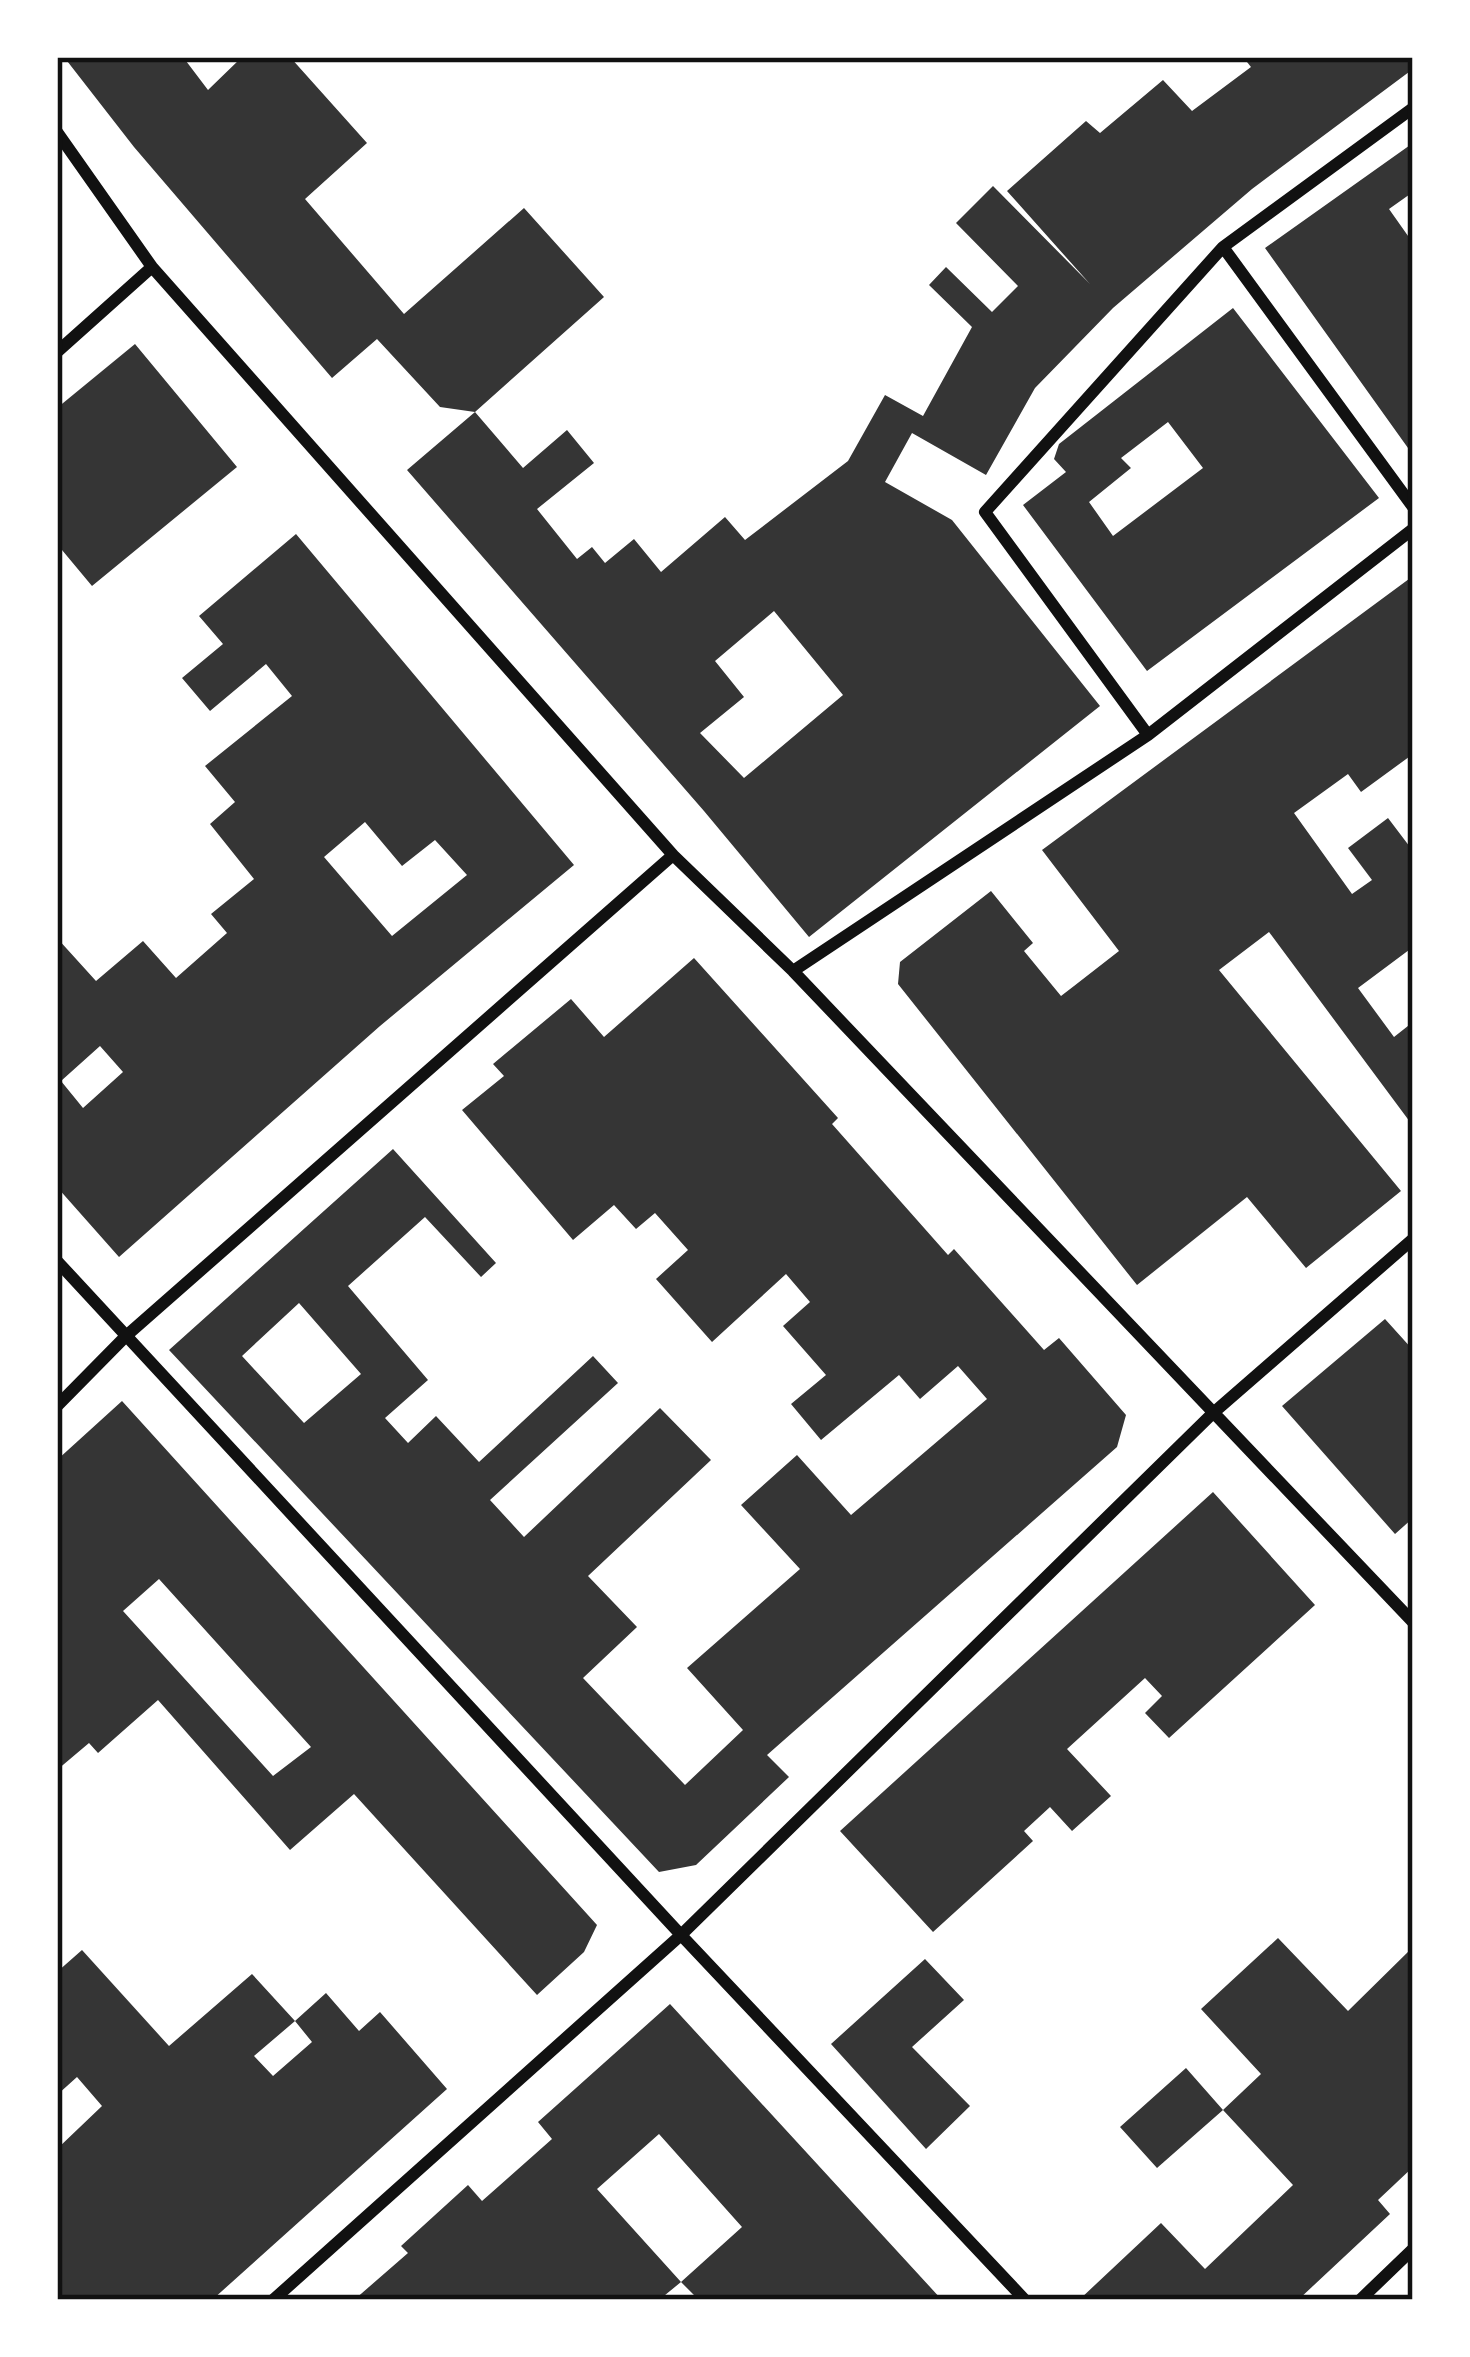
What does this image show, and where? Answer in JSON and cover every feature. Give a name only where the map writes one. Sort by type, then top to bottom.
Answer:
[{"type":"street","points":[[1148,735],[985,512],[1223,247],[1413,108]]},
{"type":"street","points":[[57,131],[152,267],[673,854],[793,971],[1413,1622]]},
{"type":"street","points":[[1223,247],[1413,507]]},
{"type":"street","points":[[57,352],[152,267]]},
{"type":"street","points":[[793,971],[1148,735],[1413,529]]},
{"type":"street","points":[[57,1406],[126,1336],[673,854]]},
{"type":"street","points":[[273,2300],[681,1935],[1212,1414],[1413,1239]]},
{"type":"street","points":[[57,1261],[1025,2300]]},
{"type":"street","points":[[1360,2300],[1413,2248]]},
{"type":"building","points":[[64,57],[183,57],[208,90],[242,57],[290,57],[367,143],[305,199],[404,314],[524,208],[604,297],[475,412],[440,407],[377,339],[332,378],[134,147]]},
{"type":"building","points":[[1243,57],[1413,57],[1413,69],[1252,189],[1113,308],[1035,388],[986,475],[912,433],[885,482],[952,520],[1100,706],[809,937],[407,470],[475,412],[523,468],[567,430],[594,463],[537,509],[577,559],[592,547],[605,563],[634,539],[661,572],[725,517],[745,540],[848,461],[885,395],[923,416],[972,327],[929,285],[946,267],[992,312],[1018,286],[956,223],[993,186],[1090,284],[1007,191],[1086,121],[1100,133],[1163,80],[1192,111],[1251,67]],"holes":[[[774,611],[843,695],[744,778],[700,733],[744,697],[715,661]]]},
{"type":"building","points":[[1413,143],[1413,192],[1389,209],[1413,243],[1413,455],[1265,248]]},
{"type":"building","points":[[1233,308],[1379,498],[1147,671],[1023,505],[1066,472],[1054,459],[1059,444]],"holes":[[[1168,422],[1203,468],[1113,536],[1089,502],[1131,468],[1121,458]]]},
{"type":"building","points":[[135,344],[237,467],[92,586],[57,544],[57,408]]},
{"type":"building","points":[[296,534],[574,865],[380,1026],[119,1257],[57,1187],[57,938],[96,981],[143,941],[176,978],[227,933],[211,914],[254,879],[210,824],[235,802],[205,766],[292,696],[266,664],[210,711],[182,678],[223,644],[199,616]],"holes":[[[365,822],[402,866],[435,840],[467,875],[392,936],[324,857]],[[100,1046],[123,1072],[83,1108],[61,1081]]]},
{"type":"building","points":[[1413,576],[1413,754],[1361,792],[1348,774],[1294,813],[1352,894],[1372,880],[1348,848],[1388,818],[1413,851],[1413,947],[1358,988],[1394,1037],[1413,1022],[1413,1126],[1269,932],[1219,970],[1401,1191],[1306,1268],[1247,1197],[1137,1285],[898,984],[900,962],[991,891],[1033,943],[1024,951],[1061,996],[1119,951],[1042,850]]},
{"type":"building","points":[[694,958],[838,1118],[832,1124],[948,1255],[954,1249],[1044,1350],[1059,1338],[1126,1415],[1117,1447],[767,1755],[789,1777],[696,1865],[659,1872],[169,1350],[393,1149],[496,1263],[481,1277],[425,1217],[348,1286],[428,1380],[385,1418],[408,1443],[436,1416],[479,1462],[593,1356],[618,1383],[490,1500],[524,1537],[660,1408],[711,1460],[588,1576],[637,1627],[583,1678],[685,1785],[743,1730],[687,1668],[800,1569],[741,1505],[797,1455],[851,1515],[987,1399],[958,1366],[920,1399],[899,1375],[821,1440],[791,1404],[826,1375],[783,1326],[810,1302],[786,1274],[712,1342],[656,1279],[688,1250],[655,1213],[636,1229],[614,1205],[573,1240],[462,1110],[504,1076],[493,1064],[571,999],[604,1037]],"holes":[[[299,1303],[361,1374],[304,1423],[242,1356]]]},
{"type":"building","points":[[1385,1319],[1413,1350],[1413,1518],[1395,1534],[1282,1406]]},
{"type":"building","points":[[122,1401],[597,1925],[584,1952],[537,1995],[354,1794],[290,1850],[158,1700],[98,1753],[89,1743],[57,1770],[57,1460]],"holes":[[[159,1579],[311,1747],[273,1776],[123,1611]]]},
{"type":"building","points":[[1213,1492],[1315,1605],[1169,1738],[1145,1713],[1162,1696],[1145,1678],[1067,1749],[1111,1796],[1072,1831],[1050,1807],[1024,1831],[1033,1841],[933,1932],[840,1831]]},
{"type":"building","points":[[1278,1938],[1348,2011],[1413,1947],[1413,2167],[1378,2200],[1390,2214],[1298,2300],[1079,2300],[1161,2223],[1205,2269],[1293,2185],[1223,2110],[1261,2074],[1201,2009]]},
{"type":"building","points":[[82,1950],[169,2046],[252,1974],[295,2021],[326,1993],[359,2031],[380,2012],[447,2089],[212,2300],[57,2300],[57,2149],[102,2106],[77,2077],[57,2095],[57,1972]],"holes":[[[295,2021],[312,2042],[273,2076],[254,2056]]]},
{"type":"building","points":[[925,1959],[964,2000],[912,2047],[970,2106],[926,2149],[831,2044]]},
{"type":"building","points":[[670,2004],[942,2300],[699,2300],[681,2282],[659,2300],[354,2300],[408,2253],[401,2246],[468,2185],[482,2201],[552,2139],[538,2122]],"holes":[[[659,2134],[742,2227],[681,2282],[597,2189]]]},
{"type":"building","points":[[1186,2068],[1223,2110],[1157,2168],[1120,2127]]}]
